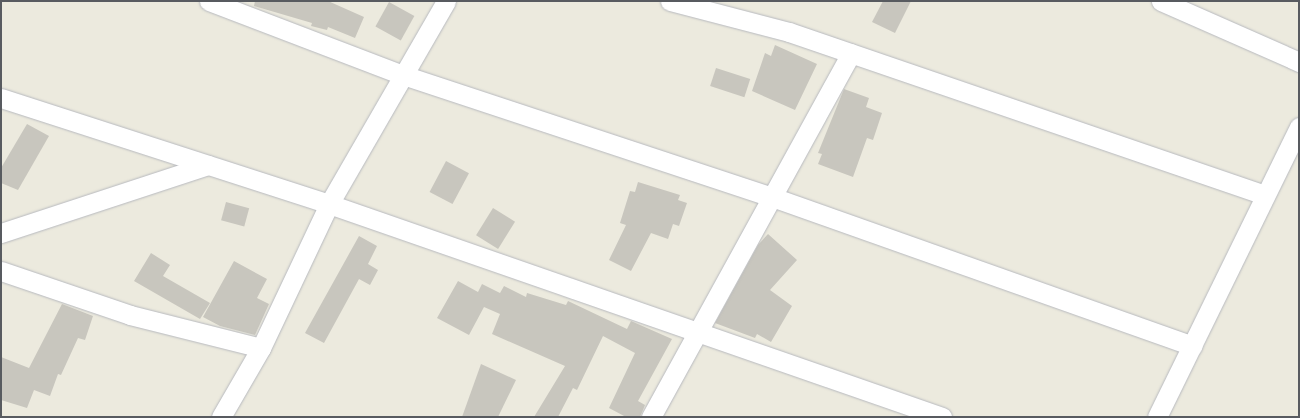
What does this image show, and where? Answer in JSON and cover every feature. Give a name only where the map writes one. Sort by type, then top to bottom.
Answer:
[{"type":"street","points":[[209,1],[403,75],[772,197],[1192,346]]},
{"type":"street","points":[[221,417],[261,348],[329,204],[446,1]]},
{"type":"street","points":[[670,1],[789,32],[1265,195]]},
{"type":"street","points":[[1161,1],[1299,62]]},
{"type":"street","points":[[651,417],[850,53]]},
{"type":"street","points":[[1,98],[329,204],[942,417]]},
{"type":"street","points":[[1157,417],[1299,127]]},
{"type":"street","points":[[1,233],[208,165]]},
{"type":"street","points":[[1,271],[130,315],[261,348]]},
{"type":"building","points":[[255,1],[328,1],[364,17],[355,38],[328,27],[327,30],[311,26],[312,23],[254,6]]},
{"type":"building","points":[[883,1],[911,1],[895,33],[872,22]]},
{"type":"building","points":[[389,2],[414,16],[401,41],[375,26]]},
{"type":"building","points":[[775,45],[817,64],[795,110],[752,91],[765,53],[771,56]]},
{"type":"building","points":[[716,68],[750,79],[744,97],[710,86]]},
{"type":"building","points":[[844,89],[869,98],[866,107],[882,113],[873,140],[867,138],[853,177],[818,164],[822,154],[818,153]]},
{"type":"building","points":[[27,124],[49,136],[18,190],[1,183],[1,168]]},
{"type":"building","points":[[446,161],[469,173],[453,204],[430,192]]},
{"type":"building","points":[[638,182],[680,195],[678,200],[687,203],[679,226],[673,224],[668,239],[651,233],[631,271],[609,260],[626,225],[620,223],[630,191],[635,192]]},
{"type":"building","points":[[226,202],[249,208],[244,227],[221,220]]},
{"type":"building","points":[[493,208],[515,222],[498,249],[476,235]]},
{"type":"building","points":[[768,234],[797,260],[770,290],[792,306],[771,342],[757,334],[755,338],[715,323],[758,245]]},
{"type":"building","points":[[359,236],[377,246],[368,264],[378,270],[370,285],[359,279],[324,343],[305,333]]},
{"type":"building","points":[[151,253],[170,265],[163,276],[210,303],[200,319],[134,281]]},
{"type":"building","points":[[234,261],[267,279],[257,298],[269,304],[255,335],[220,326],[203,317]]},
{"type":"building","points":[[458,281],[478,292],[482,284],[500,293],[504,286],[526,297],[527,293],[566,305],[568,301],[627,329],[631,321],[672,339],[638,401],[645,405],[640,417],[626,417],[609,408],[635,353],[603,336],[577,390],[573,388],[558,417],[534,417],[565,366],[492,334],[500,314],[484,307],[469,335],[437,318]]},
{"type":"building","points":[[62,304],[93,316],[85,340],[78,338],[61,375],[58,374],[50,396],[34,390],[27,408],[1,400],[1,357],[29,368]]},
{"type":"building","points":[[481,364],[516,380],[498,417],[462,417]]}]
